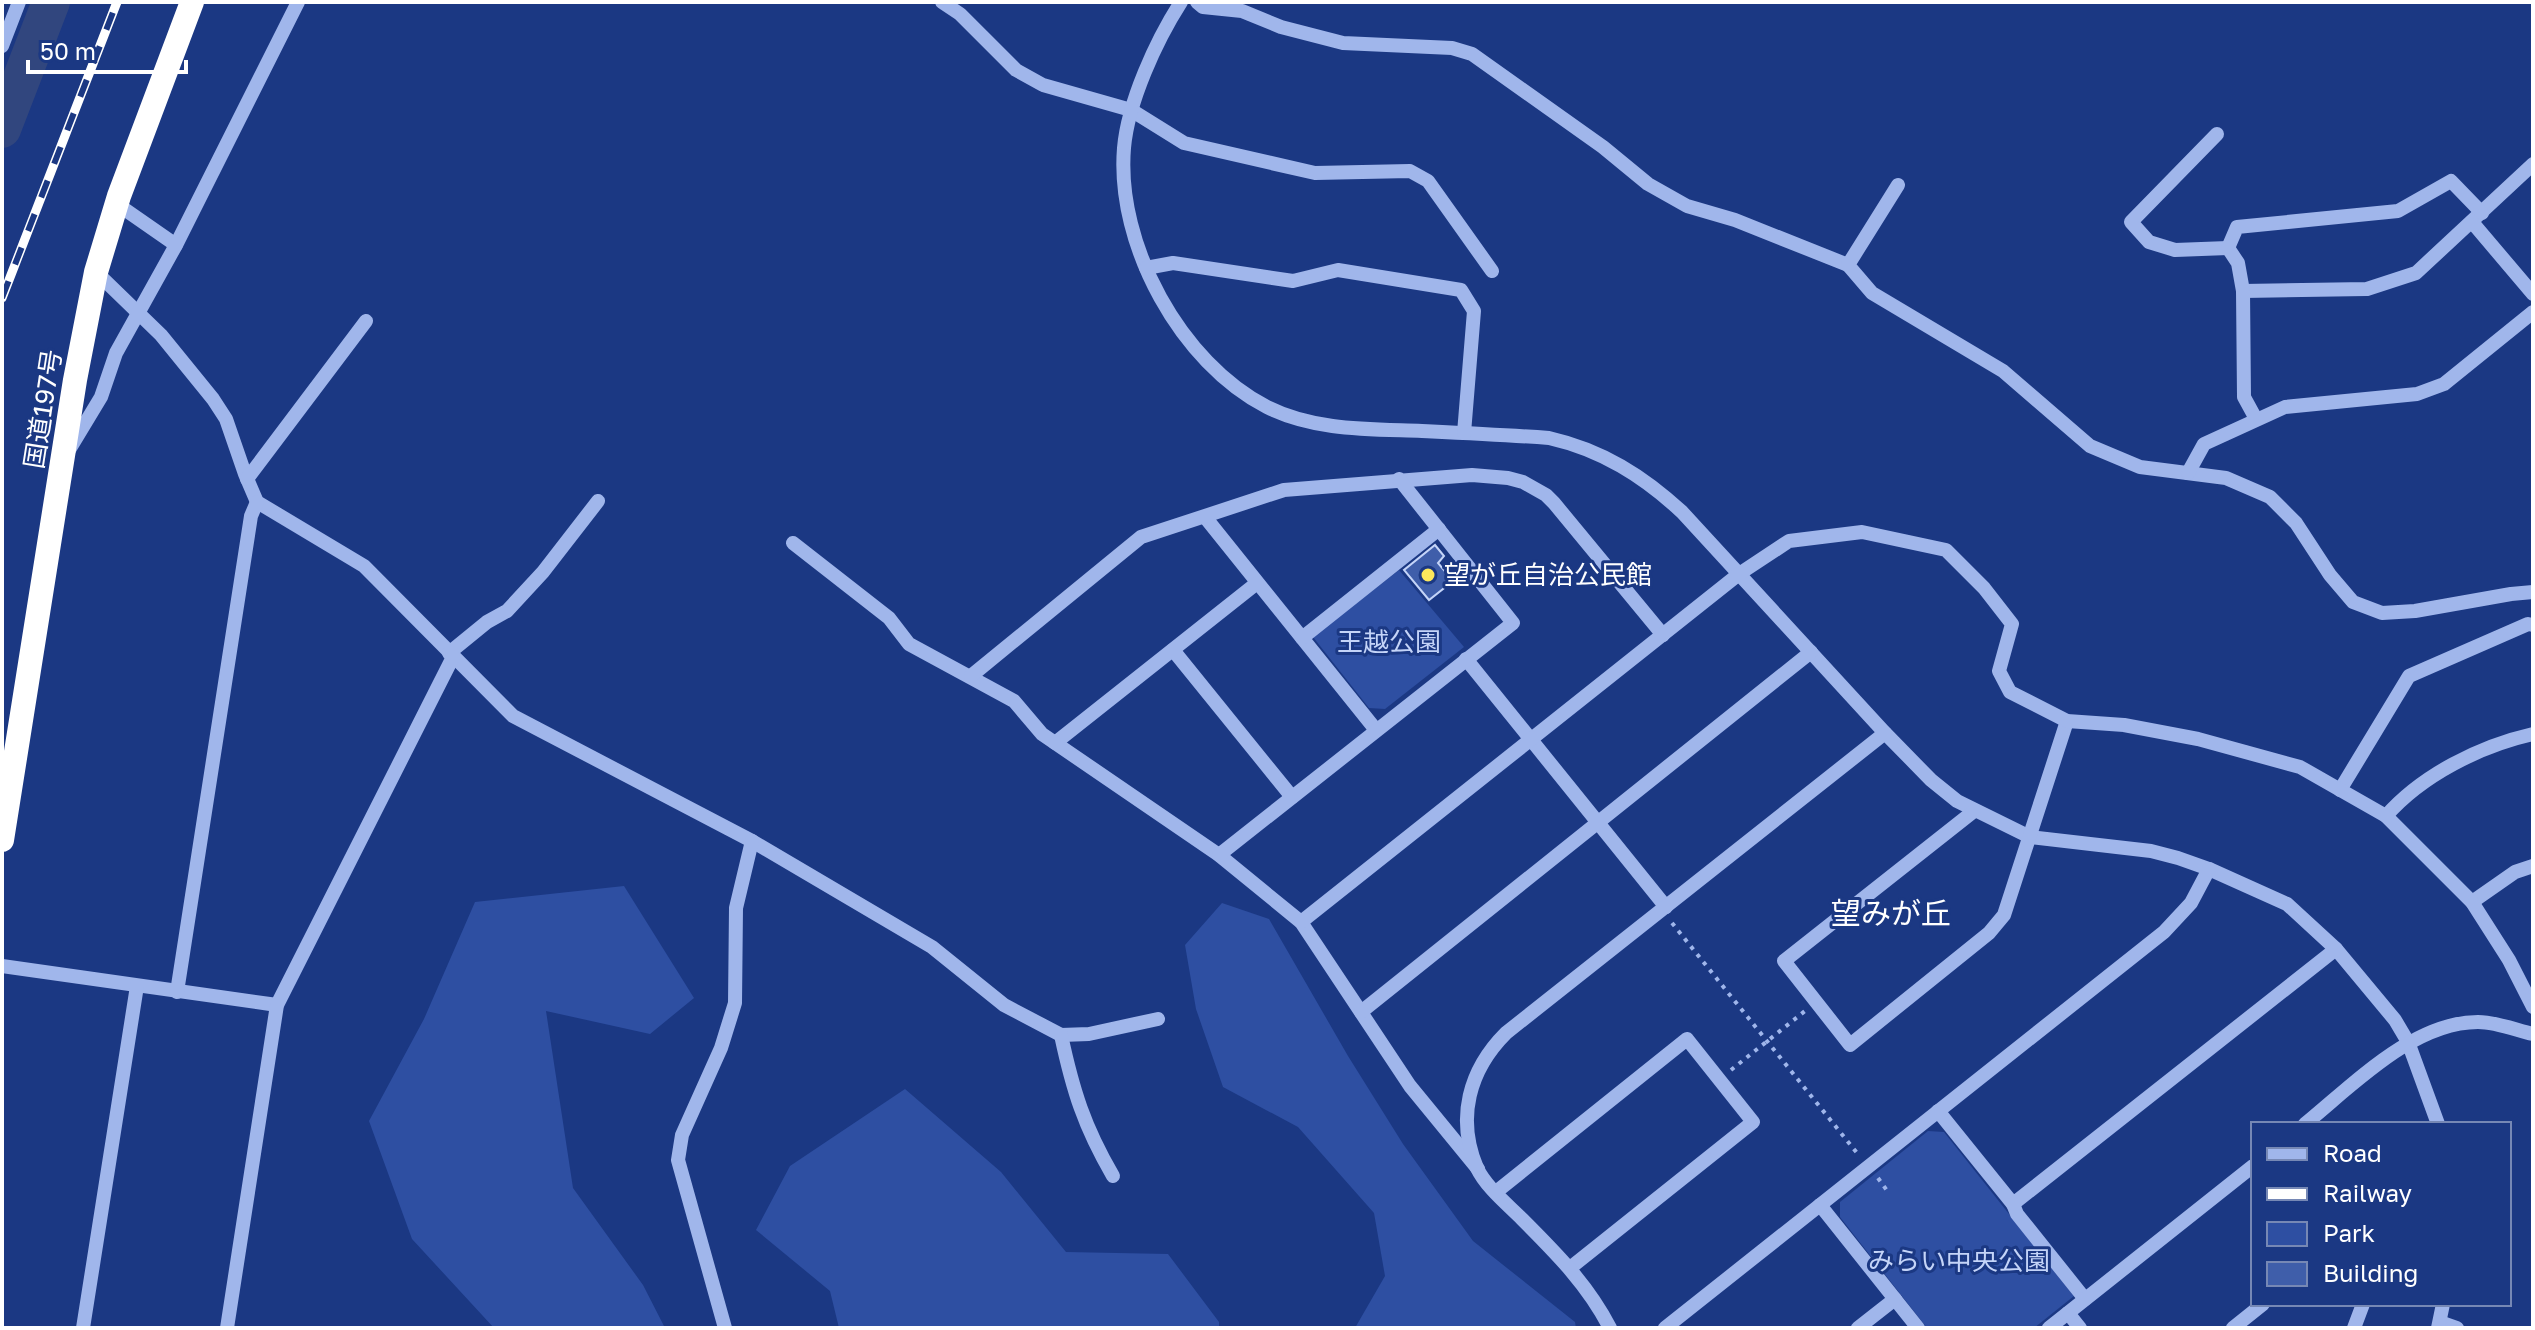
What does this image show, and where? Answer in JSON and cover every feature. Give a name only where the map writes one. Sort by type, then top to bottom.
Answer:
[{"type":"highway","name":"国道197号","points":[[2,840],[96,272],[158,87],[192,2]]},
{"type":"street","points":[[3,42],[19,2]]},
{"type":"street","points":[[62,463],[101,397],[116,353],[176,245],[298,2]]},
{"type":"street","points":[[942,2],[960,14],[1016,70],[1043,85],[1131,110],[1184,143],[1315,173],[1410,171],[1428,181],[1492,271]]},
{"type":"street","points":[[1197,2],[1203,7],[1242,11],[1281,27],[1343,43],[1452,48],[1472,54],[1603,147],[1648,184],[1687,206],[1735,220],[1848,265],[1872,293],[2003,371],[2090,446],[2140,467],[2226,478],[2270,497],[2296,523],[2330,575],[2353,602],[2382,613],[2415,611],[2533,592]]},
{"type":"street","points":[[1175,4],[1131,110],[1124,148],[1124,187],[1133,231],[1146,268],[1173,317],[1200,356],[1268,407],[1330,427],[1549,438],[1604,456],[1655,487],[1682,512],[1931,780],[1974,811],[2030,837],[2151,851],[2209,869],[2287,904],[2336,949],[2383,1004],[2408,1042],[2437,1122]]},
{"type":"street","points":[[2217,134],[2131,222],[2149,242],[2175,250],[2228,248]]},
{"type":"street","points":[[2243,291],[2367,289],[2416,273],[2533,164]]},
{"type":"street","points":[[2228,248],[2237,227],[2398,211],[2451,181],[2533,294]]},
{"type":"street","points":[[1848,265],[1898,185]]},
{"type":"street","points":[[117,204],[176,245]]},
{"type":"street","points":[[2228,248],[2238,263],[2243,291],[2244,397],[2256,419]]},
{"type":"street","points":[[1146,268],[1173,263],[1293,281],[1338,270],[1461,290],[1474,311],[1464,433]]},
{"type":"street","points":[[96,272],[138,310],[213,399],[226,419],[257,502],[364,566],[513,716],[752,841],[932,947],[1004,1005],[1061,1035],[1089,1034],[1158,1019]]},
{"type":"street","points":[[2188,473],[2204,444],[2285,407],[2417,394],[2444,384],[2533,312]]},
{"type":"street","points":[[247,479],[366,321]]},
{"type":"street","points":[[971,676],[1141,537],[1284,490],[1399,479],[1472,475],[1508,478],[1536,488],[1554,503],[1663,635]]},
{"type":"street","points":[[1219,855],[1513,623],[1399,479]]},
{"type":"street","points":[[227,1328],[277,1005],[451,655],[487,622],[507,611],[543,572],[598,501]]},
{"type":"street","points":[[177,992],[251,516],[257,502]]},
{"type":"street","points":[[1205,517],[1376,730]]},
{"type":"street","points":[[1302,638],[1439,529]]},
{"type":"street","points":[[1301,922],[1739,574],[1789,541],[1862,532],[1946,550],[1984,588],[2012,624],[1999,671],[2010,692],[2067,721],[2124,725],[2198,739],[2300,767],[2386,816],[2472,902],[2509,960],[2533,1007]]},
{"type":"street","points":[[793,543],[889,618],[909,644],[1014,701],[1042,734],[1219,855],[1301,922],[1410,1086],[1496,1192],[1570,1268],[1610,1328]]},
{"type":"street","points":[[1055,743],[1257,583]]},
{"type":"street","points":[[2340,790],[2409,676],[2528,624],[2533,625]]},
{"type":"street","points":[[1173,650],[1292,797]]},
{"type":"street","points":[[1361,1012],[1811,652]]},
{"type":"street","points":[[1466,659],[1668,914]]},
{"type":"street","points":[[1974,811],[1784,961],[1850,1045],[1989,933],[2007,908],[2067,721]]},
{"type":"street","points":[[1478,1169],[1469,1139],[1469,1096],[1476,1073],[1491,1049],[1506,1033],[1668,914],[1885,733]]},
{"type":"street","points":[[2386,816],[2397,803],[2454,763],[2511,739],[2533,734]]},
{"type":"street","points":[[725,1328],[678,1160],[682,1135],[721,1048],[735,1003],[736,908],[752,841]]},
{"type":"street","points":[[2472,902],[2515,872],[2533,866]]},
{"type":"street","points":[[1665,1328],[2164,932],[2191,903],[2209,869]]},
{"type":"street","points":[[2013,1204],[2336,949]]},
{"type":"street","points":[[2,966],[277,1005]]},
{"type":"street","points":[[83,1328],[137,986]]},
{"type":"street","points":[[2308,1122],[2408,1042],[2439,1029],[2479,1021],[2533,1034]]},
{"type":"street","points":[[1061,1035],[1072,1089],[1095,1145],[1113,1176]]},
{"type":"street","points":[[1496,1192],[1687,1039],[1753,1122],[1570,1268]]},
{"type":"street","points":[[1938,1111],[2085,1299]]},
{"type":"street","points":[[2049,1328],[2251,1168]]},
{"type":"street","points":[[1820,1205],[1918,1328]]},
{"type":"street","points":[[1858,1328],[1895,1299]]},
{"type":"street","points":[[2233,1328],[2260,1306]]},
{"type":"street","points":[[2354,1328],[2362,1306]]},
{"type":"street","points":[[2068,1313],[2080,1328]]},
{"type":"street","points":[[2439,1325],[2457,1328]]},
{"type":"path","points":[[1668,914],[1888,1192]]},
{"type":"path","points":[[1719,1079],[1817,1002]]},
{"type":"green space","name":"王越公園","points":[[1399,570],[1464,647],[1385,709],[1369,708],[1313,637]]},
{"type":"green space","points":[[624,886],[694,998],[650,1034],[546,1011],[573,1188],[643,1285],[665,1328],[494,1328],[412,1239],[369,1121],[424,1019],[475,902]]},
{"type":"green space","points":[[1222,903],[1269,919],[1403,1144],[1473,1241],[1575,1322],[1576,1328],[1355,1328],[1385,1276],[1374,1213],[1298,1127],[1223,1087],[1196,1009],[1185,945]]},
{"type":"green space","points":[[905,1089],[1001,1172],[1066,1252],[1168,1254],[1219,1322],[1219,1328],[839,1328],[830,1291],[756,1230],[790,1166]]},
{"type":"green space","name":"みらい中央公園","points":[[1928,1131],[1944,1132],[2074,1296],[2034,1328],[1927,1328],[1840,1217],[1840,1202]]},
{"type":"building","name":"望が丘自治公民館","points":[[1435,545],[1444,556],[1438,563],[1453,581],[1429,600],[1404,570]]},
{"type":"waterway","points":[[2,129],[51,2]]},
{"type":"railway","points":[[2,298],[117,2]]},
{"type":"place","name":"望が丘自治公民館","points":[[1428,575]]},
{"type":"district","name":"望みが丘","points":[[1891,914]]}]
